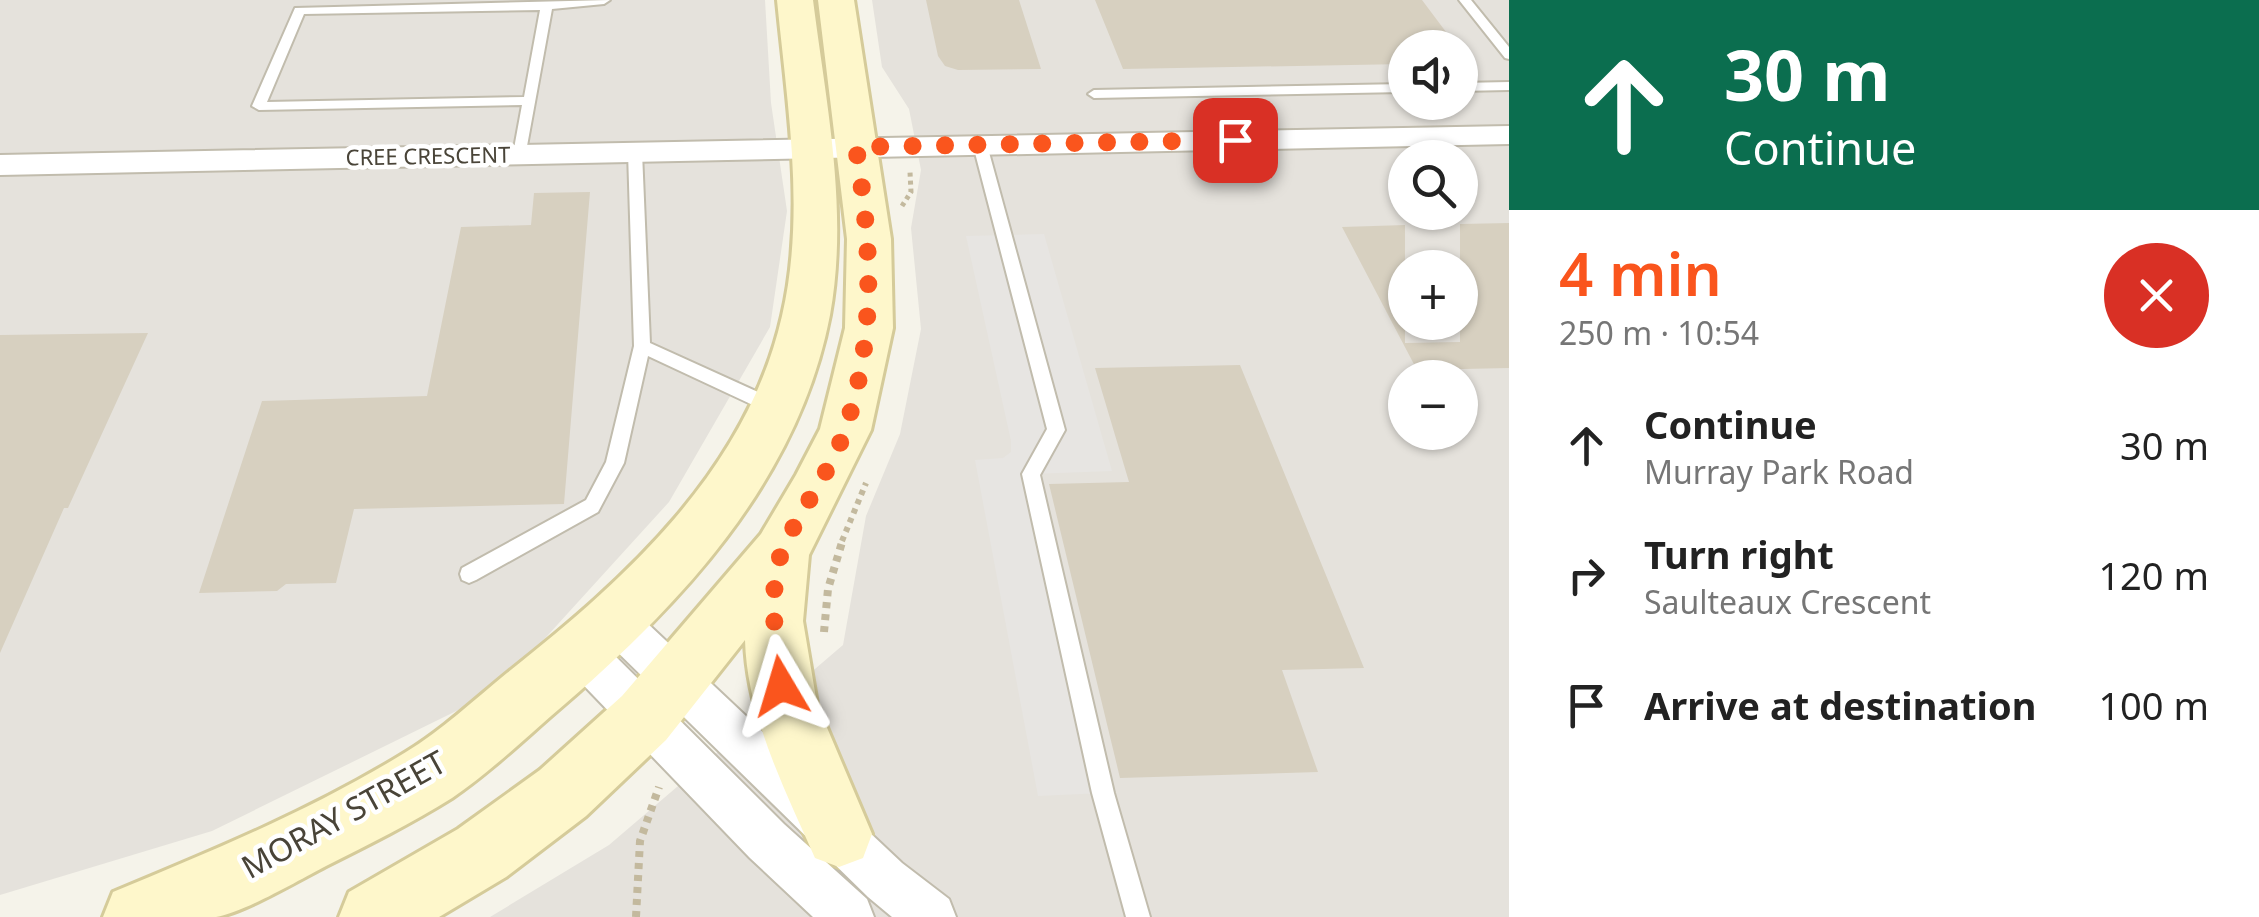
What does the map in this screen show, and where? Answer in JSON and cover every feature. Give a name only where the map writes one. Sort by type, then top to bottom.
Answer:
[{"type":"street","points":[[374,917],[482,853],[550,804],[660,701],[781,552],[846,430],[869,328],[869,239],[833,148],[796,0]]},
{"type":"street","points":[[833,148],[836,0]]},
{"type":"street","name":"CREE CRESCENT","points":[[0,164],[1509,135]]},
{"type":"street","name":"MORAY STREET","points":[[138,917],[286,854],[435,770],[598,637],[666,573],[714,512],[760,440],[774,407],[806,320],[833,148]]},
{"type":"street","points":[[781,552],[774,622],[781,686],[802,754],[840,834]]},
{"type":"street","points":[[598,637],[660,701],[850,917]]},
{"type":"street","points":[[660,701],[840,834],[884,880],[931,917]]},
{"type":"lane","points":[[529,100],[258,106],[299,11],[547,6],[604,0]]},
{"type":"lane","points":[[1464,0],[1509,55]]},
{"type":"lane","points":[[520,154],[547,6]]},
{"type":"lane","points":[[1478,87],[1509,86]]},
{"type":"lane","points":[[1094,94],[1388,88]]},
{"type":"lane","points":[[980,144],[1056,430],[1031,474],[1103,794],[1138,917]]},
{"type":"lane","points":[[469,574],[592,506],[616,462],[642,346],[635,152]]},
{"type":"lane","points":[[642,346],[774,407]]},
{"type":"shaded area","points":[[0,0],[765,0],[771,103],[787,211],[770,327],[669,502],[497,691],[212,831],[0,895]]},
{"type":"shaded area","points":[[872,0],[1509,0],[1509,917],[490,917],[609,845],[843,645],[866,516],[900,434],[921,329],[911,228],[921,170],[909,109],[882,67]]},
{"type":"shaded area","points":[[1044,234],[1112,471],[1032,474],[1103,793],[1038,796],[975,460],[1003,458],[1011,452],[1011,441],[966,236]]},
{"type":"building","points":[[926,0],[1019,0],[1041,69],[958,70],[945,66],[938,56]]},
{"type":"building","points":[[1095,0],[1422,0],[1444,30],[1388,30],[1388,64],[1123,69]]},
{"type":"building","points":[[590,192],[564,504],[354,509],[336,583],[286,584],[277,591],[199,593],[262,401],[427,396],[461,227],[531,225],[534,193]]},
{"type":"building","points":[[1509,223],[1509,368],[1478,369],[1478,360],[1412,360],[1401,340],[1478,340],[1478,250],[1460,250],[1460,230],[1478,230],[1478,224]]},
{"type":"building","points":[[1388,226],[1388,230],[1405,230],[1405,250],[1388,250],[1388,315],[1342,227]]},
{"type":"building","points":[[148,333],[68,508],[64,508],[0,653],[0,335]]},
{"type":"building","points":[[1240,365],[1364,668],[1282,670],[1318,772],[1120,778],[1049,484],[1129,482],[1095,368]]},
{"type":"route","points":[[781,686],[774,622],[781,552],[846,430],[869,328],[869,239],[856,147],[1235,140]]}]
